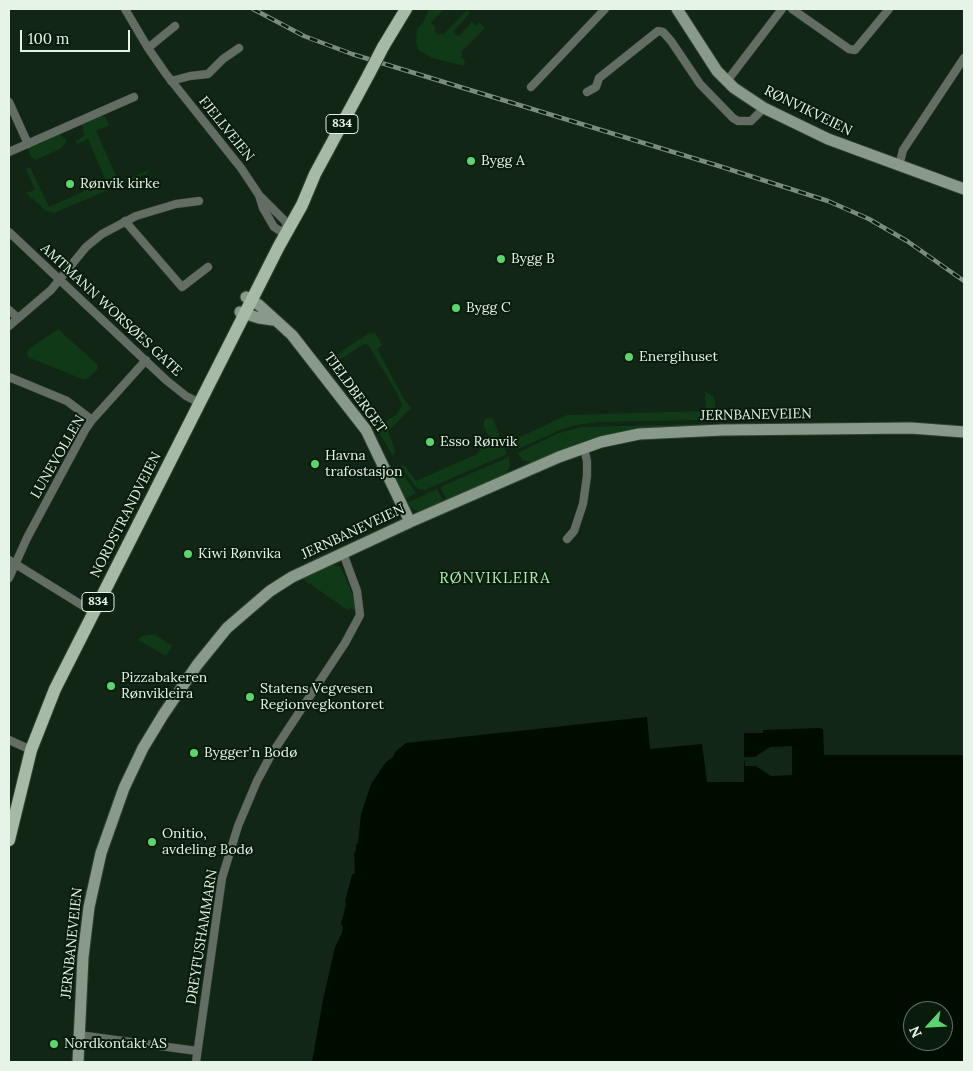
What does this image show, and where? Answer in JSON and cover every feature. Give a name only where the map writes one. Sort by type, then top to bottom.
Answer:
[{"type":"main road","name":"NORDSTRANDVEIEN","points":[[9,840],[31,750],[55,689],[214,375],[284,227],[315,174],[404,9]]},
{"type":"street","name":"FJELLVEIEN","points":[[125,9],[148,48],[171,81],[241,168],[284,227]]},
{"type":"street","points":[[531,87],[605,9]]},
{"type":"street","name":"RØNVIKVEIEN","points":[[676,9],[710,62],[727,81],[764,108],[828,139],[964,189]]},
{"type":"street","points":[[727,81],[782,9]]},
{"type":"street","points":[[792,9],[849,49],[855,50],[889,9]]},
{"type":"street","points":[[148,48],[175,26]]},
{"type":"street","points":[[587,92],[596,87],[599,78],[658,31],[662,32],[671,41],[700,84],[733,118],[738,121],[751,121],[764,108]]},
{"type":"street","name":"FJELLVEIEN","points":[[171,81],[208,74],[223,58],[239,48]]},
{"type":"street","points":[[899,166],[903,150],[964,58]]},
{"type":"street","points":[[9,152],[134,97]]},
{"type":"street","points":[[9,102],[28,144]]},
{"type":"street","name":"FJELLVEIEN","points":[[259,195],[262,208],[274,227],[284,227]]},
{"type":"street","points":[[9,326],[51,290],[86,247],[102,234],[125,221],[164,208],[199,201]]},
{"type":"street","points":[[125,221],[182,287],[208,267]]},
{"type":"street","name":"AMTMANN WORSØES GATE","points":[[9,232],[186,396],[200,403]]},
{"type":"street","name":"TJELDBERGET","points":[[250,299],[300,344],[366,430],[410,522]]},
{"type":"street","points":[[9,310],[18,318]]},
{"type":"street","name":"TJELDBERGET","points":[[243,313],[273,320]]},
{"type":"street","name":"LUNEVOLLEN","points":[[9,578],[12,562],[92,420],[146,360]]},
{"type":"street","points":[[9,377],[67,401],[92,420]]},
{"type":"street","name":"JERNBANEVEIEN","points":[[78,1062],[83,957],[92,890],[101,853],[124,788],[144,748],[180,689],[227,628],[270,591],[292,577],[410,522],[584,448],[640,434],[911,428],[964,432]]},
{"type":"street","points":[[567,539],[574,531],[583,504],[587,476],[587,461],[584,448]]},
{"type":"street","name":"DREYFUSHAMMARN","points":[[196,1062],[222,878],[238,826],[257,781],[271,755],[345,643],[360,615],[357,592],[342,553]]},
{"type":"street","points":[[12,562],[93,612]]},
{"type":"street","points":[[9,740],[31,750]]},
{"type":"street","points":[[79,1035],[198,1051]]},
{"type":"green space","points":[[429,9],[444,9],[431,23],[436,28],[434,31],[439,35],[441,33],[443,35],[467,10],[470,13],[454,31],[456,35],[459,36],[472,22],[476,26],[479,22],[485,28],[461,52],[463,54],[461,56],[465,61],[464,66],[432,58],[418,50],[416,42],[417,29],[423,23]]},
{"type":"green space","points":[[98,116],[106,118],[109,125],[96,131],[119,182],[149,170],[148,173],[54,213],[46,211],[26,193],[35,190],[26,169],[30,167],[49,207],[106,181],[88,139],[77,144],[75,141],[84,136],[82,123]]},
{"type":"green space","points":[[59,134],[67,140],[62,148],[36,160],[31,157],[28,149],[30,147]]},
{"type":"green space","points":[[58,329],[97,364],[98,369],[87,379],[82,379],[28,356],[29,349]]},
{"type":"green space","points":[[369,333],[376,334],[382,345],[377,349],[404,399],[411,408],[388,431],[394,447],[395,453],[393,456],[377,429],[365,418],[370,415],[380,425],[397,414],[402,405],[396,391],[369,346],[366,344],[362,345],[332,365],[330,362],[342,351]]},
{"type":"green space","points":[[705,392],[713,396],[715,401],[715,413],[712,419],[598,422],[576,425],[562,429],[516,450],[518,438],[567,415],[706,411]]},
{"type":"green space","points":[[485,419],[493,419],[507,454],[425,490],[418,489],[415,486],[400,465],[405,466],[416,481],[477,454],[489,437],[483,425]]},
{"type":"green space","points":[[708,421],[699,426],[536,462],[523,460],[517,453],[559,433],[581,427],[699,424]]},
{"type":"green space","points":[[509,457],[510,467],[505,476],[446,499],[441,488],[442,486]]},
{"type":"green space","points":[[397,466],[416,493],[405,499],[393,473]]},
{"type":"green space","points":[[437,489],[444,502],[420,512],[412,509],[407,503]]},
{"type":"green space","points":[[332,564],[340,567],[345,576],[353,596],[355,611],[349,607],[349,611],[300,577]]},
{"type":"green space","points":[[154,634],[172,646],[166,656],[138,640],[142,636]]},
{"type":"shaded area","points":[[647,717],[650,749],[702,744],[707,782],[744,782],[744,733],[763,733],[763,730],[823,729],[824,755],[964,755],[964,1062],[312,1062],[335,947],[342,933],[343,927],[341,924],[346,905],[345,901],[352,875],[355,873],[354,854],[358,843],[361,814],[371,784],[395,752],[406,743]]},
{"type":"pier","points":[[792,746],[792,775],[771,776],[756,766],[745,766],[744,757],[755,757],[770,747]]},
{"type":"railway","points":[[253,9],[304,36],[352,54],[828,201],[869,219],[907,241],[964,281]]},
{"type":"place","name":"Bygg A","points":[[471,161]]},
{"type":"place","name":"Rønvik kirke","points":[[70,184]]},
{"type":"place","name":"Bygg B","points":[[501,259]]},
{"type":"place","name":"Bygg C","points":[[456,308]]},
{"type":"place","name":"Energihuset","points":[[629,357]]},
{"type":"place","name":"Esso Rønvik","points":[[430,442]]},
{"type":"place","name":"Havna trafostasjon","points":[[315,464]]},
{"type":"place","name":"Kiwi Rønvika","points":[[188,554]]},
{"type":"place","name":"Pizzabakeren Rønvikleira","points":[[111,686]]},
{"type":"place","name":"Statens Vegvesen Regionvegkontoret","points":[[250,697]]},
{"type":"place","name":"Bygger'n Bodø","points":[[194,753]]},
{"type":"place","name":"Onitio, avdeling Bodø","points":[[152,842]]},
{"type":"place","name":"Nordkontakt AS","points":[[54,1044]]},
{"type":"district","name":"RØNVIKLEIRA","points":[[495,579]]}]
